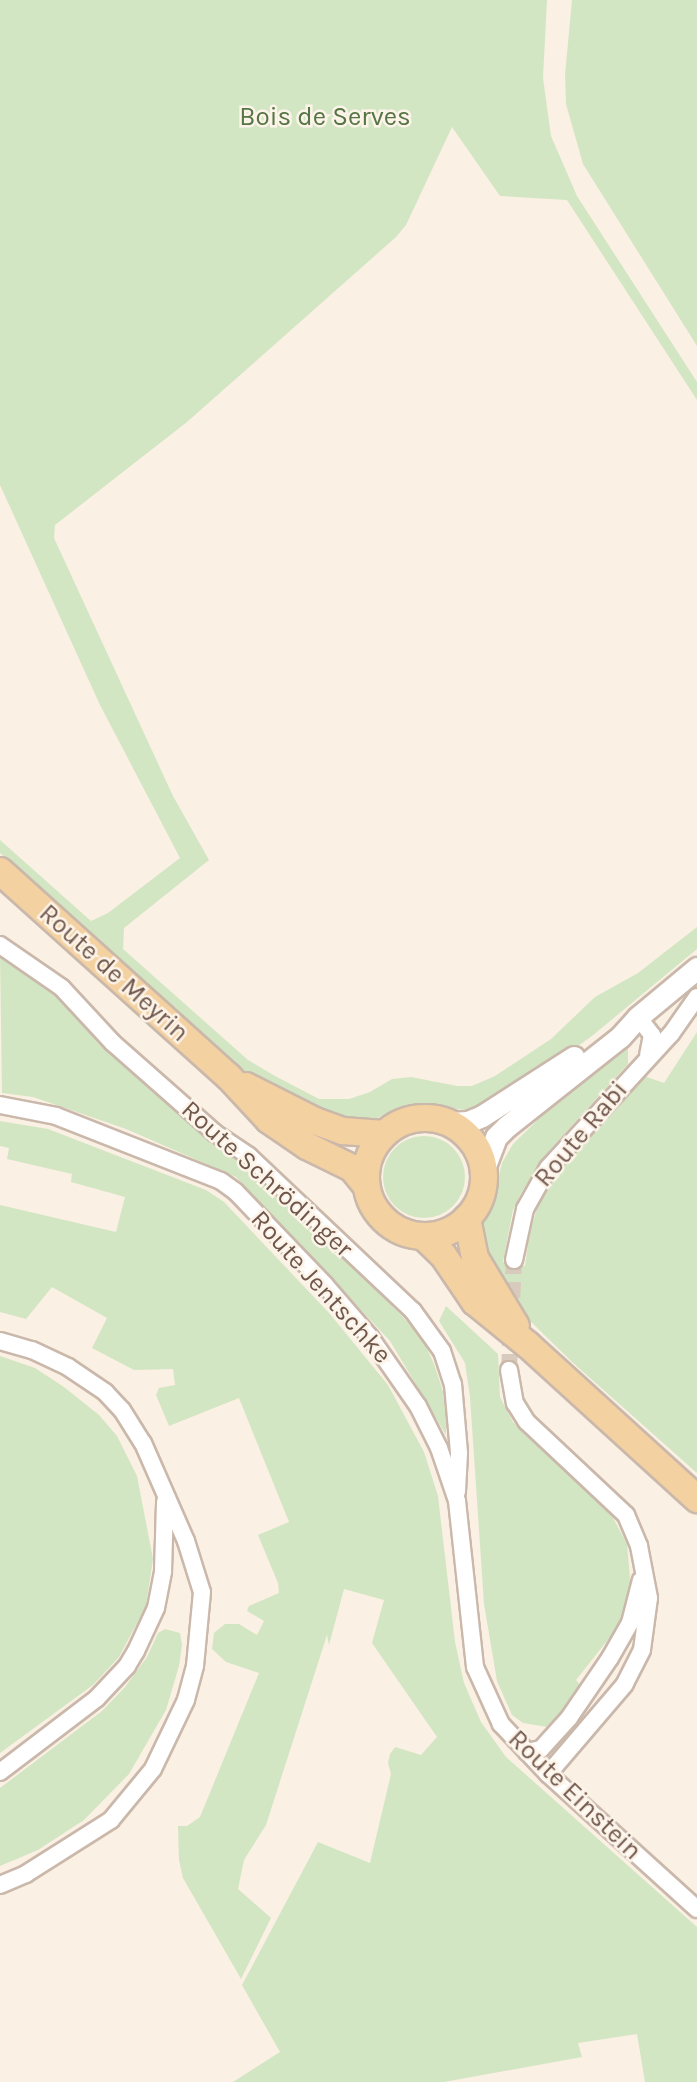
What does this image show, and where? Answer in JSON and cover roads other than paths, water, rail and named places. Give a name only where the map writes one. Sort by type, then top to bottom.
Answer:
[{"type":"main road","name":"Route de Meyrin","points":[[0,871],[228,1076],[269,1119],[307,1146],[352,1168],[366,1185]]},
{"type":"main road","name":"Route de Meyrin","points":[[228,1076],[315,1121],[343,1130],[384,1134]]},
{"type":"main road","points":[[423,1236],[450,1230],[467,1218],[482,1191],[483,1171],[472,1142],[449,1123],[430,1118],[410,1119],[384,1134],[369,1158],[366,1185],[372,1203],[383,1218],[397,1228],[423,1236],[443,1255],[475,1302],[528,1345],[697,1499]]},
{"type":"main road","points":[[467,1218],[475,1258],[528,1345]]},
{"type":"street","name":"Route Schrödinger","points":[[0,945],[62,988],[144,1071],[215,1133],[249,1156],[413,1311],[442,1351],[453,1384],[458,1441],[457,1501]]},
{"type":"street","points":[[449,1123],[468,1122],[482,1116],[638,1017],[697,968]]},
{"type":"street","name":"Route Rabi","points":[[514,1260],[521,1222],[539,1180],[648,1055],[671,1034],[697,997]]},
{"type":"street","points":[[483,1171],[496,1137],[506,1127],[620,1037],[638,1017]]},
{"type":"street","name":"Route Rabi","points":[[638,1017],[652,1035],[648,1055]]},
{"type":"street","name":"Route Jentschke","points":[[0,1105],[56,1116],[203,1172],[235,1191],[325,1285],[397,1373],[439,1448],[457,1501],[465,1557],[469,1624]]},
{"type":"street","points":[[0,1341],[32,1350],[68,1367],[105,1392],[143,1443],[165,1499],[186,1541],[202,1592],[195,1666],[186,1700],[153,1769],[111,1820],[26,1874],[0,1885]]},
{"type":"street","points":[[509,1370],[512,1394],[519,1411],[626,1515],[643,1564],[649,1616],[642,1650],[635,1667],[615,1698],[548,1774]]},
{"type":"street","points":[[0,1772],[97,1698],[136,1651],[156,1608],[163,1571],[165,1499]]},
{"type":"street","points":[[527,1752],[541,1749],[569,1718],[621,1641],[637,1604],[643,1564]]},
{"type":"street","name":"Route Einstein","points":[[469,1624],[481,1684],[501,1724],[548,1774],[697,1909]]},
{"type":"tunnel","points":[[509,1370],[514,1260]]},
{"type":"park label","name":"Bois de Serves","points":[[325,117]]}]
